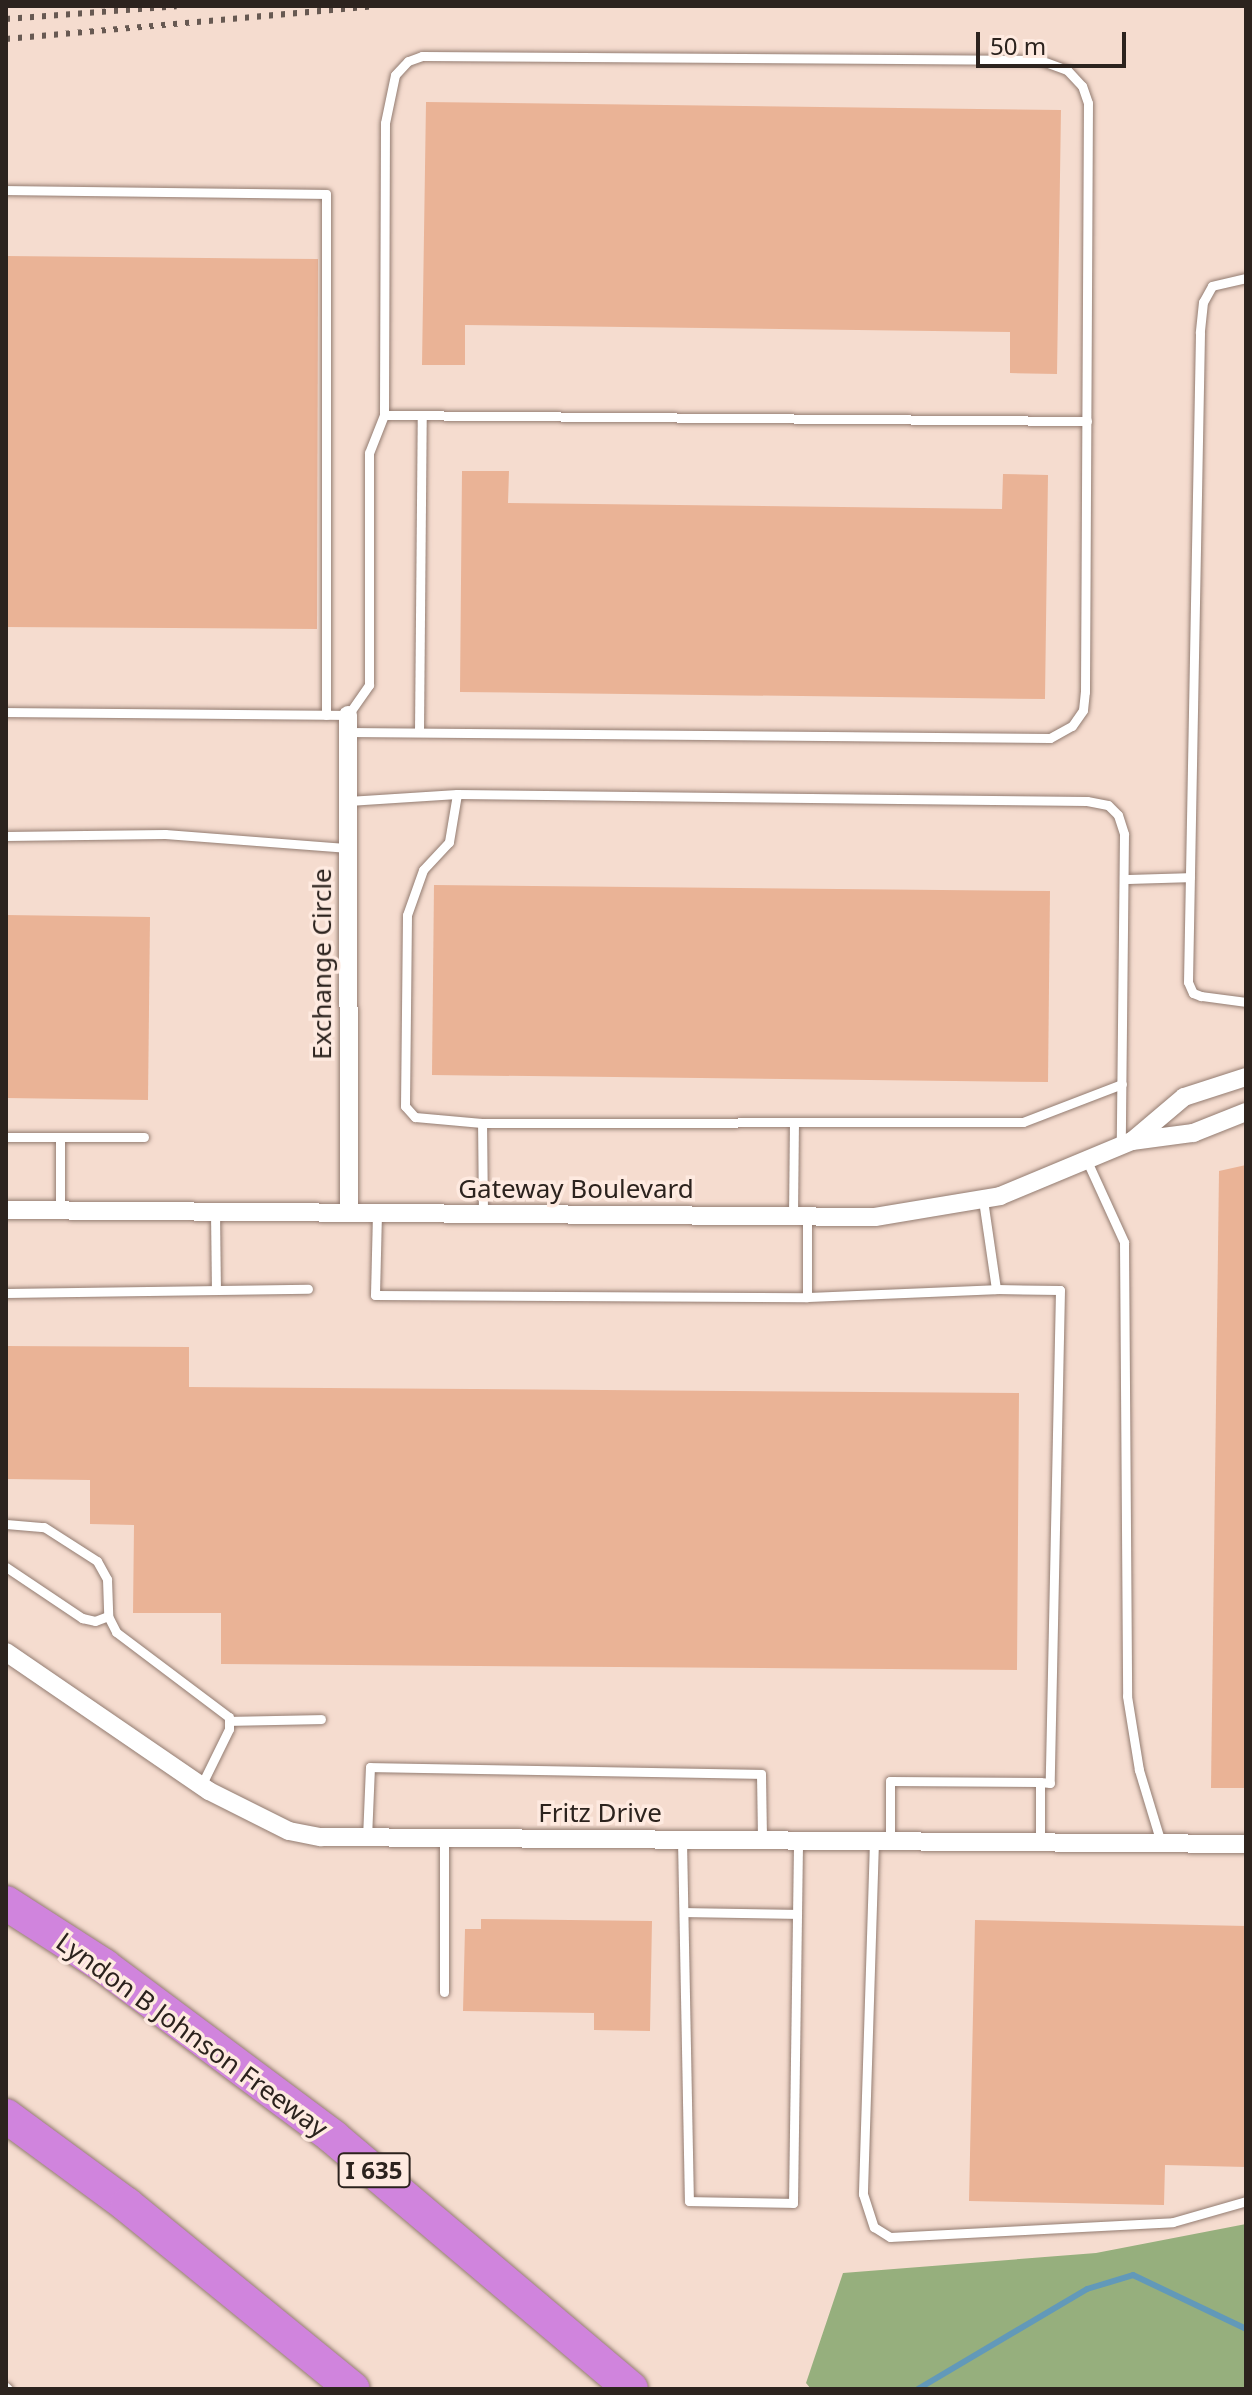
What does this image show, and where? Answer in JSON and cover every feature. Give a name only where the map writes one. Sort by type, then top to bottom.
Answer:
[{"type":"highway","points":[[6,1893],[104,1966]]},
{"type":"highway","name":"Lyndon B Johnson Freeway","points":[[6,1903],[104,1966],[333,2137],[631,2389]]},
{"type":"highway","points":[[6,2116],[127,2205],[353,2389]]},
{"type":"street","name":"Exchange Circle","points":[[348,723],[349,1213]]},
{"type":"street","name":"Gateway Boulevard","points":[[1127,1144],[1184,1097],[1246,1077]]},
{"type":"street","name":"Gateway Boulevard","points":[[6,1210],[875,1217],[983,1200],[1127,1144],[1193,1133],[1246,1112]]},
{"type":"street","name":"Fritz Drive","points":[[6,1652],[201,1786],[289,1831],[367,1838],[1246,1844]]},
{"type":"lane","points":[[6,712],[326,715],[348,723],[419,732],[1050,738],[1072,726],[1083,710],[1088,103],[1082,86],[1067,70],[1024,59],[422,56],[408,61],[395,75],[385,123],[384,415],[369,453],[369,685],[348,723]]},
{"type":"lane","points":[[6,190],[326,194],[326,715]]},
{"type":"lane","points":[[1246,278],[1212,286],[1203,302],[1200,333],[1188,982],[1193,993],[1246,1002]]},
{"type":"lane","points":[[384,415],[1087,421]]},
{"type":"lane","points":[[419,732],[422,415]]},
{"type":"lane","points":[[348,801],[457,794],[1087,801],[1108,805],[1118,815],[1124,834],[1122,1084],[1127,1144]]},
{"type":"lane","points":[[457,794],[449,842],[423,870],[407,915],[405,1106],[415,1117],[482,1123],[1023,1122],[1122,1084]]},
{"type":"lane","points":[[6,836],[165,834],[348,848]]},
{"type":"lane","points":[[1124,879],[1190,877]]},
{"type":"lane","points":[[794,1122],[807,1297]]},
{"type":"lane","points":[[482,1123],[483,1214]]},
{"type":"lane","points":[[6,1137],[144,1137]]},
{"type":"lane","points":[[60,1138],[60,1211]]},
{"type":"lane","points":[[1087,1161],[1124,1242],[1127,1696],[1139,1770],[1161,1843]]},
{"type":"lane","points":[[983,1200],[996,1289]]},
{"type":"lane","points":[[215,1212],[216,1290]]},
{"type":"lane","points":[[377,1213],[375,1295],[807,1297],[996,1289],[1060,1290],[1050,1783],[890,1781],[882,1841],[863,2194],[874,2227],[890,2237],[1173,2222],[1246,2201]]},
{"type":"lane","points":[[6,1293],[308,1289]]},
{"type":"lane","points":[[6,1524],[44,1527],[97,1561],[107,1579],[108,1616],[116,1632],[229,1721],[321,1719]]},
{"type":"lane","points":[[6,1567],[82,1618],[95,1621],[108,1616]]},
{"type":"lane","points":[[201,1786],[229,1721]]},
{"type":"lane","points":[[367,1838],[370,1767],[761,1774],[762,1841]]},
{"type":"lane","points":[[1040,1782],[1040,1843]]},
{"type":"lane","points":[[444,1838],[444,1992]]},
{"type":"lane","points":[[682,1840],[689,2201],[793,2203],[798,1841]]},
{"type":"lane","points":[[685,1912],[797,1914]]},
{"type":"green space","points":[[1246,2224],[1246,2389],[811,2389],[806,2383],[843,2273],[1096,2253]]},
{"type":"building","points":[[426,102],[1061,110],[1057,374],[1010,373],[1010,332],[465,325],[465,365],[422,365]]},
{"type":"building","points":[[6,256],[318,259],[317,629],[6,627]]},
{"type":"building","points":[[462,471],[509,471],[508,503],[1002,509],[1003,474],[1048,475],[1045,699],[460,692]]},
{"type":"building","points":[[434,885],[1050,891],[1048,1082],[432,1075]]},
{"type":"building","points":[[6,915],[150,917],[148,1100],[6,1098]]},
{"type":"building","points":[[1246,1165],[1246,1788],[1211,1788],[1219,1171]]},
{"type":"building","points":[[6,1346],[189,1347],[189,1387],[1019,1393],[1017,1670],[221,1664],[221,1613],[133,1613],[134,1525],[90,1524],[90,1480],[6,1479]]},
{"type":"building","points":[[481,1919],[652,1921],[650,2031],[594,2030],[594,2013],[463,2011],[465,1929],[481,1929]]},
{"type":"building","points":[[975,1920],[1246,1926],[1246,2167],[1165,2165],[1164,2205],[969,2201]]},
{"type":"waterway","points":[[918,2389],[1087,2289],[1133,2275],[1246,2329]]},
{"type":"railway","points":[[6,19],[177,6]]},
{"type":"railway","points":[[6,39],[374,6]]}]
